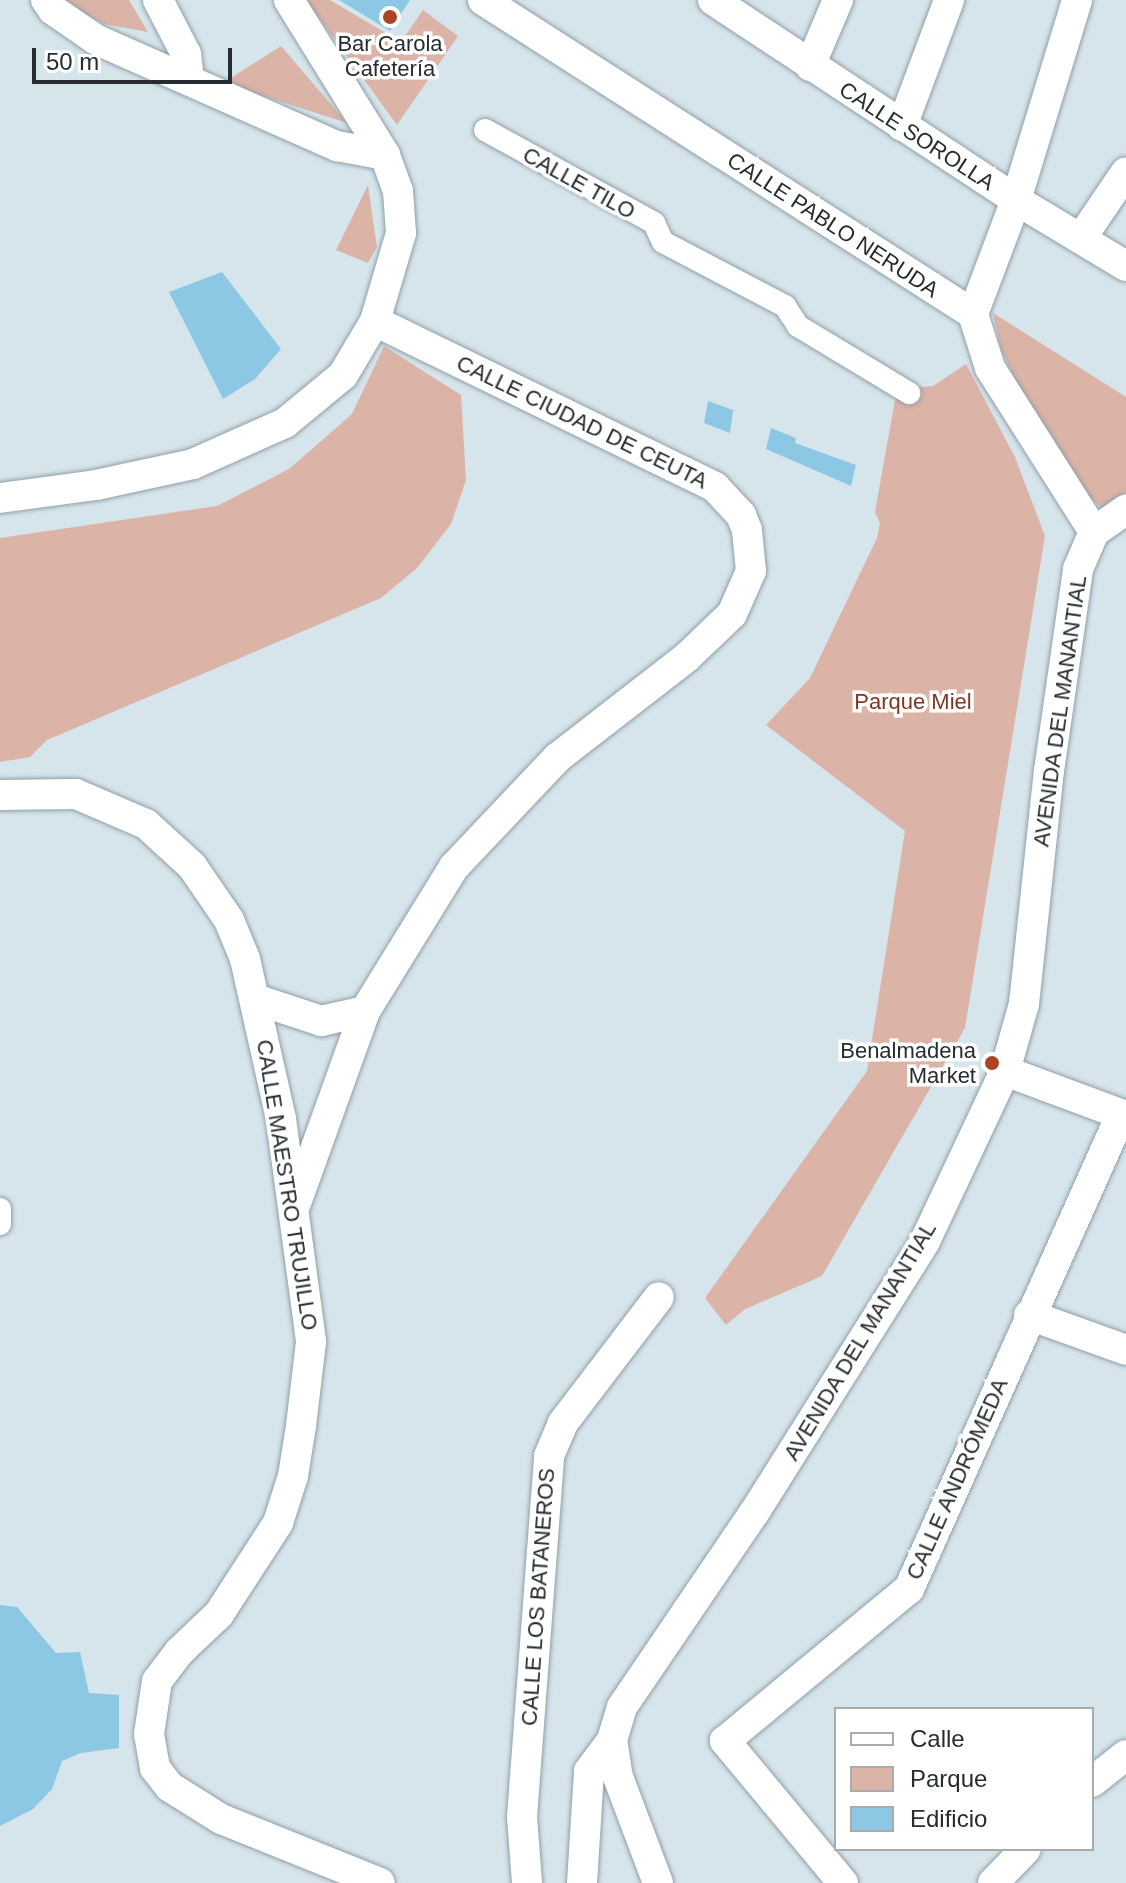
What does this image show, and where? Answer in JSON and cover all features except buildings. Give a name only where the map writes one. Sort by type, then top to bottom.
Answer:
[{"type":"street","points":[[46,0],[53,10],[95,39],[337,146],[385,155]]},
{"type":"street","points":[[158,0],[186,54],[189,78]]},
{"type":"street","points":[[0,498],[96,485],[193,464],[285,423],[343,375],[375,321],[401,233],[398,191],[385,155],[289,0]]},
{"type":"street","name":"CALLE PABLO NERUDA","points":[[483,0],[973,314]]},
{"type":"street","points":[[810,66],[838,0]]},
{"type":"street","points":[[902,126],[949,0]]},
{"type":"street","points":[[1077,0],[1016,200],[973,314],[990,368],[1094,532],[1126,510]]},
{"type":"street","name":"CALLE SOROLLA","points":[[717,1],[810,66],[1016,200],[1126,266]]},
{"type":"street","name":"CALLE TILO","points":[[485,130],[654,223],[663,242],[785,306],[798,326],[909,393]]},
{"type":"street","points":[[1082,237],[1126,172]]},
{"type":"street","name":"CALLE CIUDAD DE CEUTA","points":[[294,1209],[365,1011],[454,867],[557,758],[687,657],[732,614],[751,571],[747,530],[741,515],[715,487],[375,321]]},
{"type":"street","name":"AVENIDA DEL MANANTIAL","points":[[582,1883],[589,1771],[612,1740],[622,1707],[754,1513],[925,1241],[1005,1071],[1024,1004],[1049,771],[1078,569],[1094,532]]},
{"type":"street","name":"CALLE MAESTRO TRUJILLO","points":[[0,795],[76,794],[146,824],[192,866],[229,920],[245,959],[276,1092],[311,1342],[293,1476],[278,1523],[219,1614],[179,1652],[157,1681],[149,1734],[155,1768],[170,1787],[221,1819],[380,1883]]},
{"type":"street","points":[[255,999],[321,1021],[365,1011]]},
{"type":"street","points":[[1005,1071],[1124,1115]]},
{"type":"street","name":"CALLE ANDRÓMEDA","points":[[843,1883],[725,1741],[909,1589],[1029,1315],[1124,1115]]},
{"type":"street","points":[[0,1209],[0,1224]]},
{"type":"street","name":"CALLE LOS BATANEROS","points":[[527,1883],[522,1817],[549,1456],[563,1423],[659,1297]]},
{"type":"street","points":[[1029,1315],[1126,1350]]},
{"type":"street","name":"AVENIDA DEL MANANTIAL","points":[[612,1740],[618,1777],[658,1883]]},
{"type":"street","points":[[1094,1780],[1126,1755]]},
{"type":"street","points":[[1094,1791],[1126,1764]]},
{"type":"street","points":[[993,1883],[1024,1851]]},
{"type":"street","points":[[1005,1883],[1036,1851]]},
{"type":"green space","points":[[60,0],[129,0],[148,32],[104,24]]},
{"type":"green space","points":[[306,0],[330,0],[401,42],[423,10],[458,36],[397,125]]},
{"type":"green space","points":[[281,46],[347,123],[223,83]]},
{"type":"green space","points":[[368,185],[377,247],[368,263],[336,250]]},
{"type":"green space","points":[[993,313],[1126,397],[1126,492],[1102,508],[1084,493],[1025,401],[1001,349]]},
{"type":"green space","points":[[384,346],[461,395],[466,480],[451,524],[417,568],[381,598],[47,740],[30,757],[0,762],[0,538],[217,506],[289,469],[352,414]]},
{"type":"green space","name":"Parque Miel","points":[[966,364],[1015,457],[1045,536],[965,1028],[822,1276],[745,1309],[726,1325],[705,1298],[867,1071],[905,831],[766,725],[810,678],[877,538],[880,523],[875,512],[895,400],[919,387],[933,386]]},
{"type":"place","name":"Bar Carola Cafetería","points":[[390,17]]},
{"type":"place","name":"Benalmadena Market","points":[[992,1063]]}]
